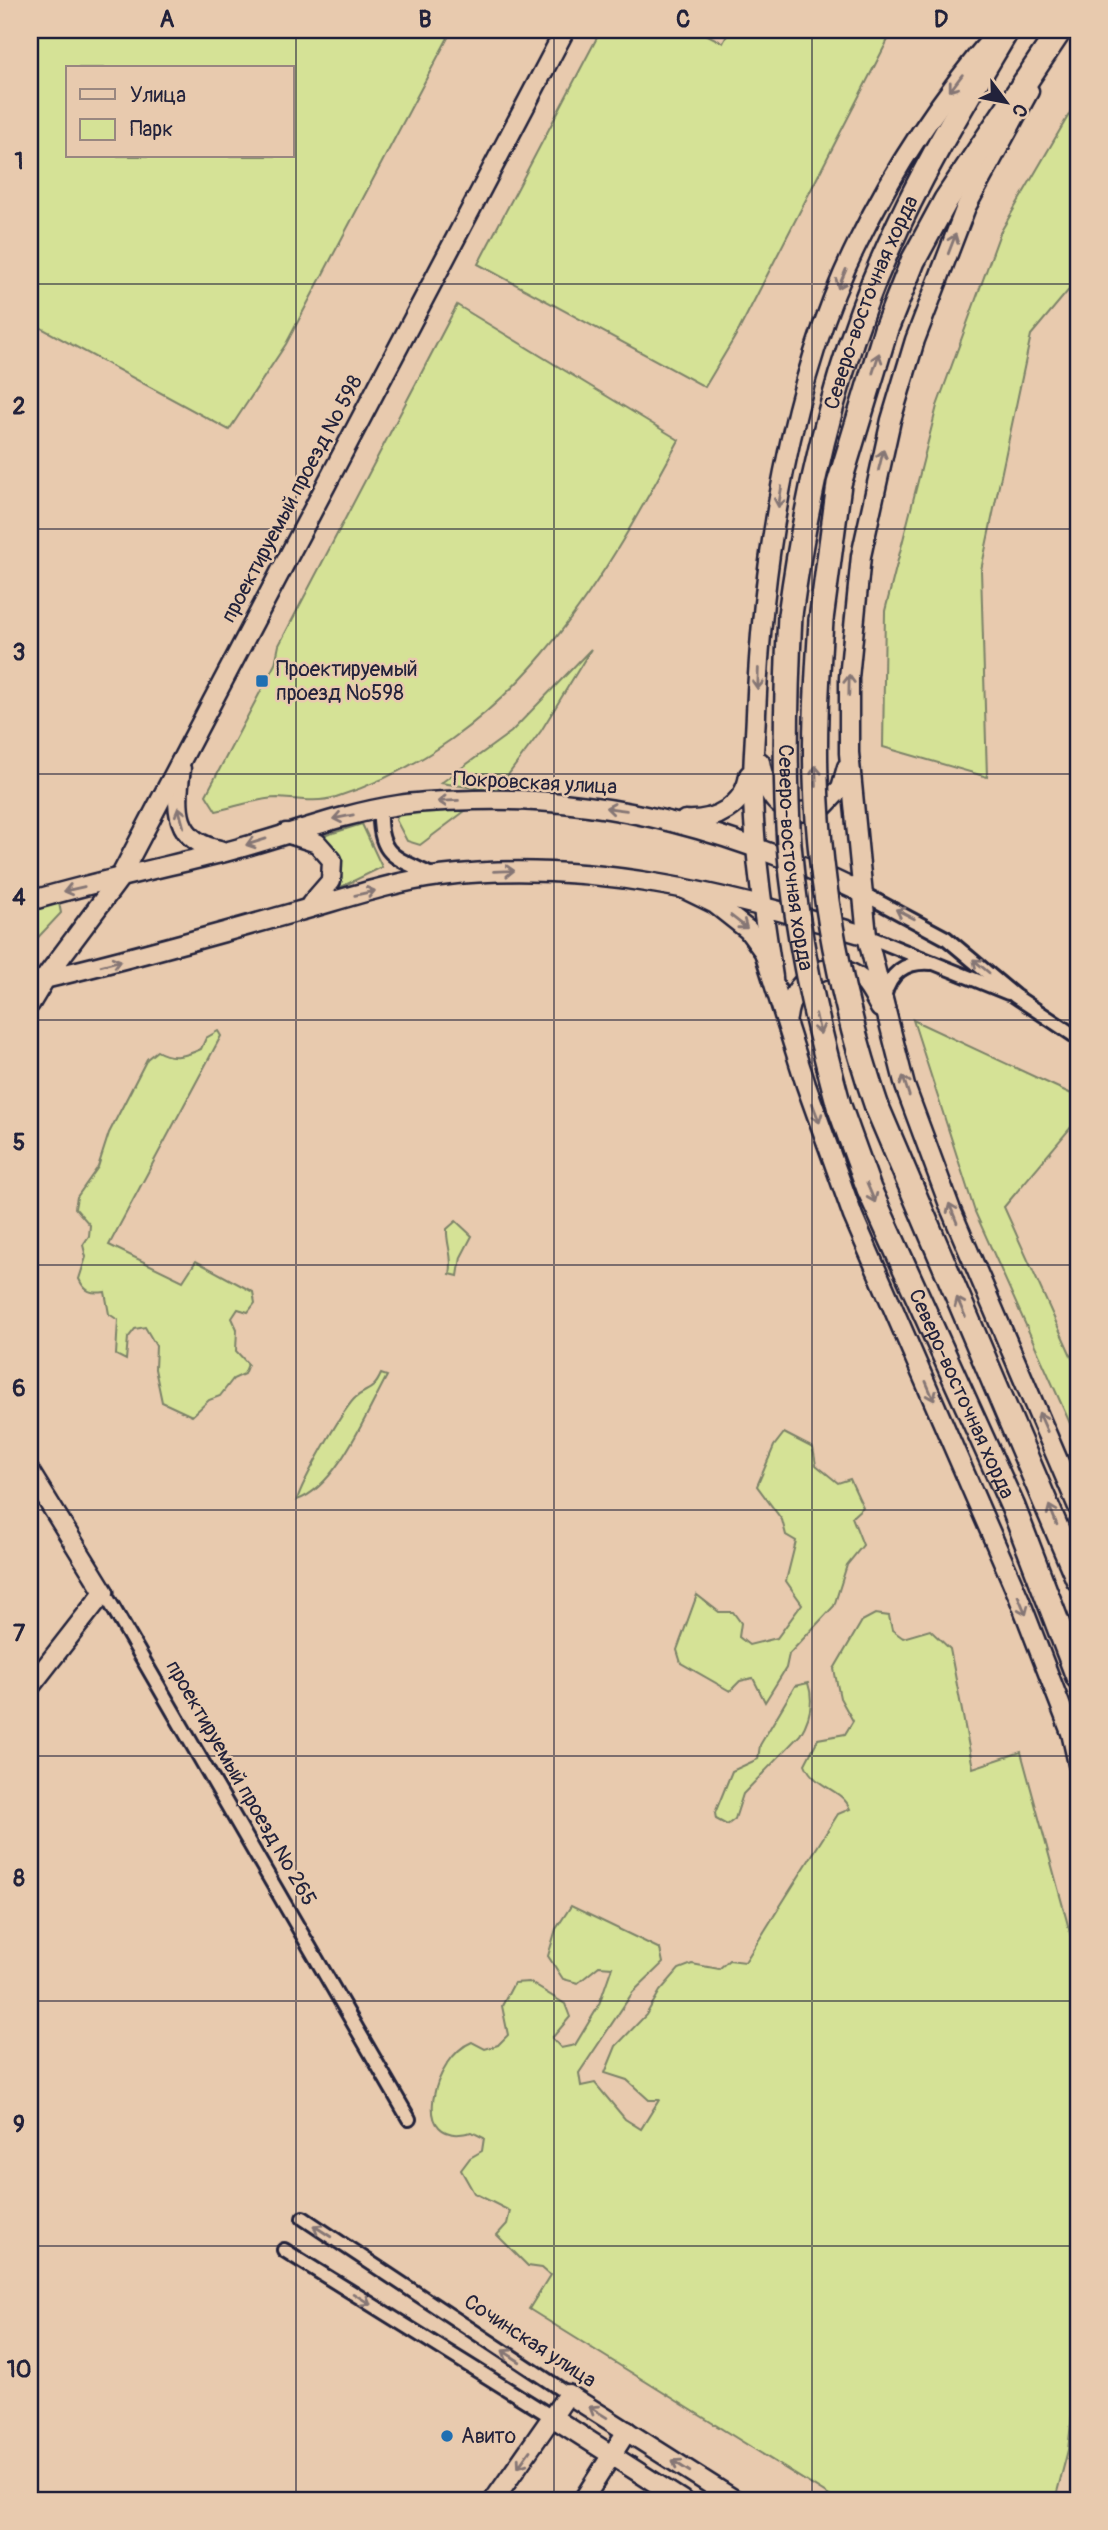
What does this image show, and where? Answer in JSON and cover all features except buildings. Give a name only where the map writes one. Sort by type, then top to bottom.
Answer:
[{"type":"highway","name":"Северо-восточная хорда","points":[[1007,30],[918,184],[887,249],[861,315],[833,403],[798,552],[790,615],[786,684],[789,846],[811,994],[839,1106],[869,1189],[1040,1571],[1078,1677]]},
{"type":"highway","name":"Северо-восточная хорда","points":[[1058,32],[946,200],[913,261],[875,364],[839,484],[821,620],[816,781],[843,989],[858,1054],[877,1107],[1078,1579]]},
{"type":"main road","name":"проектируемый проезд № 598","points":[[30,1004],[37,981],[118,879],[565,30]]},
{"type":"main road","points":[[773,977],[762,904],[753,795],[758,656],[783,475],[802,398],[833,301],[858,242],[929,120],[999,30]]},
{"type":"main road","points":[[1058,32],[1018,114],[966,207],[915,340],[895,407],[861,556],[849,678],[849,753],[867,936],[905,1086],[951,1210],[1078,1507]]},
{"type":"main road","points":[[755,733],[764,784],[773,800],[795,812],[822,808],[835,797],[841,788],[849,753]]},
{"type":"main road","points":[[667,819],[697,821],[715,817],[737,802],[748,781],[755,733]]},
{"type":"main road","points":[[183,755],[178,802],[184,828],[202,846],[227,851]]},
{"type":"main road","name":"Покровская улица","points":[[286,833],[322,821],[401,804],[496,800],[565,803],[667,819],[756,847],[862,893]]},
{"type":"main road","points":[[30,901],[227,851],[286,833],[317,843],[329,853],[334,866],[327,889],[299,911]]},
{"type":"main road","points":[[37,981],[331,901],[436,877],[502,871],[554,871],[682,888],[762,904],[867,936]]},
{"type":"main road","points":[[682,888],[715,904],[748,930],[764,952],[794,1049],[853,1216],[1019,1598],[1070,1730]]},
{"type":"main road","points":[[794,1049],[787,1016],[791,997],[799,985],[820,970],[841,970],[863,981],[889,1025]]},
{"type":"main road","name":"проектируемый проезд № 265","points":[[30,1472],[104,1592]]},
{"type":"main road","points":[[1040,1571],[1078,1764]]},
{"type":"main road","points":[[30,1688],[104,1592]]},
{"type":"main road","points":[[494,2500],[568,2394]]},
{"type":"main road","name":"Сочинская улица","points":[[568,2394],[735,2500]]},
{"type":"main road","points":[[552,2417],[682,2500]]},
{"type":"main road","points":[[583,2500],[627,2431]]},
{"type":"street","points":[[380,809],[379,837],[387,851],[436,877]]},
{"type":"street","points":[[862,893],[946,938],[1015,996],[1078,1038]]},
{"type":"street","points":[[867,936],[1015,996]]},
{"type":"street","points":[[889,1025],[884,997],[890,977],[913,963],[939,963]]},
{"type":"street","name":"проектируемый проезд № 265","points":[[104,1592],[409,2119]]},
{"type":"street","name":"Сочинская улица","points":[[303,2218],[568,2394]]},
{"type":"street","points":[[284,2250],[552,2417]]},
{"type":"green space","points":[[30,30],[452,30],[286,344],[229,430],[30,322]]},
{"type":"green space","points":[[601,30],[698,30],[723,43],[730,30],[893,30],[739,330],[705,387],[478,264]]},
{"type":"green space","points":[[1078,99],[1078,279],[1031,335],[981,570],[987,777],[883,747],[885,611],[937,406],[1000,233]]},
{"type":"green space","points":[[457,305],[679,440],[648,497],[581,605],[542,654],[500,700],[452,739],[398,772],[336,797],[314,800],[271,798],[216,811],[206,795],[275,664],[279,645]]},
{"type":"green space","points":[[591,649],[541,731],[496,791],[441,783],[511,732]]},
{"type":"green space","points":[[473,805],[420,845],[407,841],[396,820],[401,808]]},
{"type":"green space","points":[[362,824],[382,867],[335,890],[340,873],[339,860],[332,848],[320,837]]},
{"type":"green space","points":[[59,903],[61,913],[30,946],[30,911]]},
{"type":"green space","points":[[913,1020],[1078,1097],[1078,1119],[1004,1207],[1078,1371],[1078,1441],[975,1212]]},
{"type":"green space","points":[[218,1031],[221,1036],[109,1245],[183,1281],[196,1261],[253,1292],[255,1303],[248,1312],[238,1309],[232,1318],[237,1329],[236,1351],[248,1364],[244,1374],[233,1379],[220,1396],[209,1400],[192,1416],[162,1402],[155,1369],[156,1346],[145,1327],[135,1329],[128,1338],[126,1360],[116,1355],[118,1320],[109,1314],[105,1292],[89,1291],[79,1279],[86,1257],[83,1245],[89,1236],[90,1225],[75,1208],[77,1197],[98,1167],[109,1133],[147,1059],[157,1051],[174,1056],[201,1049],[206,1038]]},
{"type":"green space","points":[[456,1221],[472,1236],[461,1257],[458,1276],[450,1274],[447,1235],[447,1229]]},
{"type":"green space","points":[[381,1374],[387,1376],[338,1465],[312,1492],[297,1500],[340,1418],[354,1399],[372,1387]]},
{"type":"green space","points":[[784,1433],[813,1448],[816,1465],[838,1483],[850,1479],[863,1507],[852,1517],[863,1545],[847,1565],[834,1606],[789,1654],[786,1668],[765,1702],[753,1678],[740,1681],[730,1691],[681,1663],[677,1650],[697,1595],[719,1612],[733,1612],[741,1623],[739,1637],[749,1645],[777,1638],[802,1604],[786,1581],[796,1541],[786,1535],[782,1520],[757,1486],[774,1446]]},
{"type":"green space","points":[[875,1614],[889,1616],[892,1630],[903,1638],[930,1630],[950,1649],[973,1768],[1021,1752],[1078,1962],[1078,2362],[1068,2450],[1055,2500],[836,2500],[529,2309],[550,2275],[542,2268],[528,2266],[497,2235],[507,2224],[510,2211],[474,2193],[461,2170],[470,2158],[482,2151],[484,2138],[472,2132],[452,2134],[439,2127],[433,2115],[433,2099],[438,2082],[458,2051],[472,2042],[485,2049],[498,2045],[508,2035],[502,2006],[514,1983],[529,1982],[565,2004],[570,2017],[552,2038],[561,2048],[575,2045],[598,2007],[612,1967],[599,1966],[578,1983],[563,1979],[548,1956],[556,1929],[571,1906],[660,1949],[663,1963],[633,1992],[579,2073],[581,2086],[595,2083],[625,2119],[641,2129],[659,2100],[649,2100],[627,2080],[605,2073],[616,2046],[646,2015],[660,1991],[679,1969],[692,1964],[719,1969],[729,1960],[745,1962],[838,1814],[850,1809],[841,1797],[815,1779],[805,1764],[818,1739],[845,1734],[853,1721],[840,1698],[834,1669],[862,1621]]},
{"type":"green space","points":[[808,1683],[810,1710],[800,1735],[743,1794],[735,1819],[727,1825],[716,1819],[715,1813],[732,1771],[758,1759],[760,1745],[795,1686]]},
{"type":"place","name":"Проектируемый проезд №598","points":[[262,681]]},
{"type":"place","name":"Авито","points":[[447,2436]]}]
